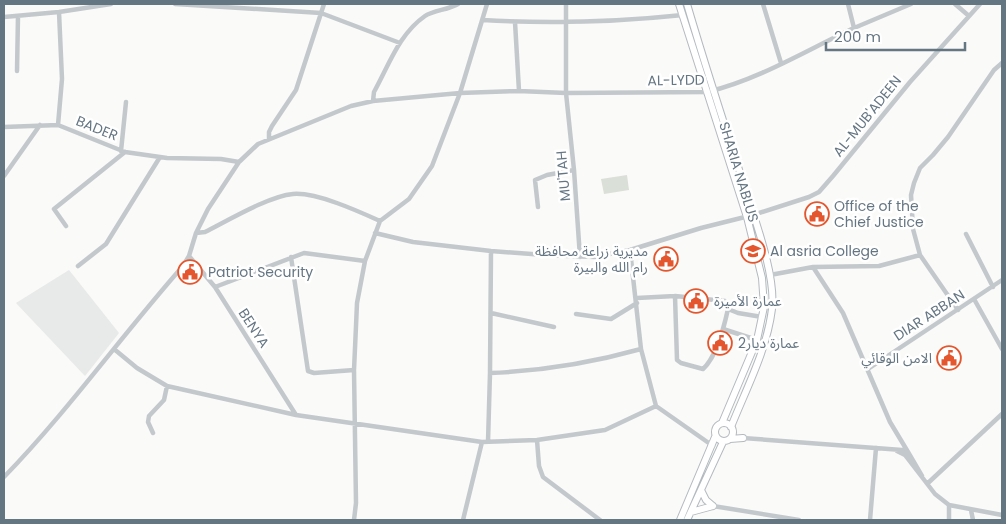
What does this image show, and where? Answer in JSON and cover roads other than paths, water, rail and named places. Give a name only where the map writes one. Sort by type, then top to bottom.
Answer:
[{"type":"main road","name":"SHARIA NABLUS","points":[[679,4],[686,15],[770,275],[772,308],[768,331],[732,429]]},
{"type":"main road","name":"SHARIA NABLUS","points":[[686,4],[686,15]]},
{"type":"main road","name":"SHARIA NABLUS","points":[[722,423],[757,340],[764,307],[762,278],[750,216]]},
{"type":"main road","points":[[680,520],[712,446],[715,429],[722,423],[727,424],[743,438]]},
{"type":"main road","points":[[687,520],[732,429]]},
{"type":"main road","points":[[715,437],[727,441],[743,438]]},
{"type":"main road","points":[[701,490],[706,500],[713,506]]},
{"type":"main road","points":[[691,512],[713,506]]},
{"type":"street","points":[[4,17],[59,12],[111,4]]},
{"type":"street","points":[[174,4],[202,4],[321,13],[400,43]]},
{"type":"street","points":[[269,139],[268,132],[296,90],[324,4]]},
{"type":"street","points":[[440,4],[441,11]]},
{"type":"street","points":[[372,101],[374,92],[400,43],[411,28],[427,14],[458,4]]},
{"type":"street","points":[[354,520],[356,503],[354,370],[357,304],[365,261],[380,221],[409,198],[423,181],[440,148],[460,93],[487,4]]},
{"type":"street","name":"MU'TAH","points":[[566,4],[566,93],[580,257]]},
{"type":"street","points":[[763,4],[782,63]]},
{"type":"street","points":[[848,4],[854,28]]},
{"type":"street","name":"AL-LYDD","points":[[4,477],[24,457],[184,266],[196,233],[208,209],[239,162],[258,144],[350,106],[372,101],[460,93],[711,91],[737,84],[854,28],[911,4]]},
{"type":"street","points":[[955,4],[968,16]]},
{"type":"street","name":"AL-MUB'ADEEN","points":[[376,233],[413,242],[491,251],[580,257],[630,250],[809,197],[819,192],[910,82],[980,4]]},
{"type":"street","name":"BADER","points":[[59,12],[62,79],[58,125],[123,152],[160,157],[221,159],[239,162]]},
{"type":"street","points":[[483,20],[566,23],[622,21],[686,15]]},
{"type":"street","points":[[17,71],[18,16]]},
{"type":"street","points":[[515,22],[520,92]]},
{"type":"street","points":[[958,310],[920,255],[913,229],[911,195],[920,168],[948,137],[994,70],[1002,63]]},
{"type":"street","points":[[66,226],[54,209],[123,152],[126,102]]},
{"type":"street","points":[[4,176],[40,125]]},
{"type":"street","points":[[4,127],[58,125]]},
{"type":"street","points":[[78,266],[106,244],[160,157]]},
{"type":"street","points":[[538,207],[535,180],[547,175],[574,170]]},
{"type":"street","points":[[196,233],[204,232],[280,197],[293,194],[310,195],[380,221]]},
{"type":"street","points":[[966,234],[992,287]]},
{"type":"street","points":[[630,250],[642,349],[656,406],[712,446]]},
{"type":"street","points":[[488,442],[491,251]]},
{"type":"street","points":[[215,287],[304,253],[365,261]]},
{"type":"street","points":[[770,275],[813,267],[874,267],[920,255]]},
{"type":"street","name":"BENYA","points":[[189,256],[215,287],[296,415]]},
{"type":"street","points":[[291,257],[308,371],[314,373],[354,370]]},
{"type":"street","points":[[813,267],[844,313],[886,415],[922,476]]},
{"type":"street","name":"DIAR ABBAN","points":[[868,369],[1002,280]]},
{"type":"street","points":[[576,314],[612,319],[637,300],[675,296],[724,302],[727,304],[728,309],[723,329],[708,365],[703,369],[681,363],[677,360],[675,296]]},
{"type":"street","points":[[974,299],[1002,349]]},
{"type":"street","points":[[728,309],[738,314],[762,317]]},
{"type":"street","points":[[491,314],[554,327]]},
{"type":"street","points":[[723,329],[757,340]]},
{"type":"street","points":[[114,349],[137,368],[167,386],[296,415],[482,442],[538,440],[604,430],[656,406]]},
{"type":"street","points":[[490,373],[518,372],[574,365],[642,349]]},
{"type":"street","points":[[153,432],[148,422],[149,416],[164,400],[167,386]]},
{"type":"street","points":[[928,483],[1002,414]]},
{"type":"street","points":[[891,449],[898,443],[898,437]]},
{"type":"street","points":[[743,438],[891,449],[908,452]]},
{"type":"street","points":[[538,440],[539,466],[543,477],[600,520]]},
{"type":"street","points":[[463,520],[482,442]]},
{"type":"street","points":[[901,451],[903,444]]},
{"type":"street","points":[[870,520],[876,448]]},
{"type":"street","points":[[901,451],[935,494],[949,505],[1002,516]]},
{"type":"street","points":[[949,505],[949,520]]},
{"type":"street","points":[[713,506],[799,520]]},
{"type":"street","points":[[971,510],[973,520]]},
{"type":"place","name":"Office of the Chief Justice","points":[[817,214]]},
{"type":"place","name":"Al asria College","points":[[753,251]]},
{"type":"place","name":"مديرية زراعة محافظة رام الله والبيرة","points":[[666,259]]},
{"type":"place","name":"Patriot Security","points":[[190,272]]},
{"type":"place","name":"عمارة الأميرة","points":[[696,301]]},
{"type":"place","name":"عمارة ديار2","points":[[720,343]]},
{"type":"place","name":"الامن الوقائي","points":[[949,358]]}]
